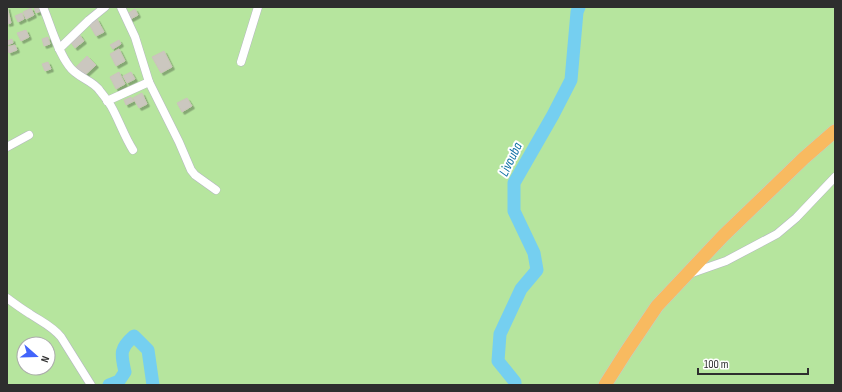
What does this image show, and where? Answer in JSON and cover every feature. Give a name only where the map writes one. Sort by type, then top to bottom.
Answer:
[{"type":"highway","points":[[605,385],[657,306],[684,276],[728,231],[804,158],[835,131]]},
{"type":"street","points":[[42,7],[59,49],[69,66],[75,73],[99,89],[111,106],[133,150]]},
{"type":"street","points":[[59,49],[105,7]]},
{"type":"street","points":[[121,7],[135,37],[149,82],[179,142],[191,170],[195,175],[216,190]]},
{"type":"street","points":[[241,62],[258,7]]},
{"type":"street","points":[[107,101],[149,82]]},
{"type":"street","points":[[7,146],[30,135]]},
{"type":"street","points":[[684,276],[726,260],[777,234],[796,218],[835,177]]},
{"type":"street","points":[[7,298],[31,315],[49,325],[61,336],[89,382]]},
{"type":"green space","points":[[7,7],[835,7],[835,385],[7,385]]},
{"type":"building","points":[[7,7],[11,23],[7,24]]},
{"type":"building","points":[[34,7],[40,7],[41,11],[36,13]]},
{"type":"building","points":[[31,8],[34,15],[26,19],[23,12]]},
{"type":"building","points":[[135,9],[138,15],[129,20],[127,14]]},
{"type":"building","points":[[22,13],[24,19],[18,22],[15,16]]},
{"type":"building","points":[[97,19],[104,32],[96,36],[89,24]]},
{"type":"building","points":[[26,30],[29,37],[21,41],[17,33]]},
{"type":"building","points":[[79,34],[84,41],[75,48],[70,41]]},
{"type":"building","points":[[48,37],[50,44],[44,46],[42,39]]},
{"type":"building","points":[[12,39],[13,43],[7,45],[7,41]]},
{"type":"building","points":[[119,40],[121,44],[113,49],[110,45]]},
{"type":"building","points":[[15,45],[17,50],[9,53],[7,47]]},
{"type":"building","points":[[119,49],[125,61],[116,66],[110,54]]},
{"type":"building","points":[[164,51],[172,67],[161,73],[152,57]]},
{"type":"building","points":[[87,56],[96,65],[84,76],[76,67]]},
{"type":"building","points":[[48,62],[51,69],[45,71],[42,64]]},
{"type":"building","points":[[119,72],[125,84],[116,89],[110,77]]},
{"type":"building","points":[[131,72],[135,79],[127,83],[123,76]]},
{"type":"building","points":[[142,93],[147,104],[139,108],[133,98]]},
{"type":"building","points":[[131,97],[134,101],[126,105],[124,100]]},
{"type":"building","points":[[187,98],[192,106],[182,112],[177,103]]},
{"type":"waterway","name":"Livouba","points":[[515,385],[515,382],[498,361],[500,334],[521,289],[537,270],[534,253],[514,211],[514,183],[571,80],[577,12],[579,7]]},
{"type":"waterway","name":"Livouba","points":[[109,385],[119,381],[125,372],[122,352],[134,336],[148,350],[153,385]]}]
